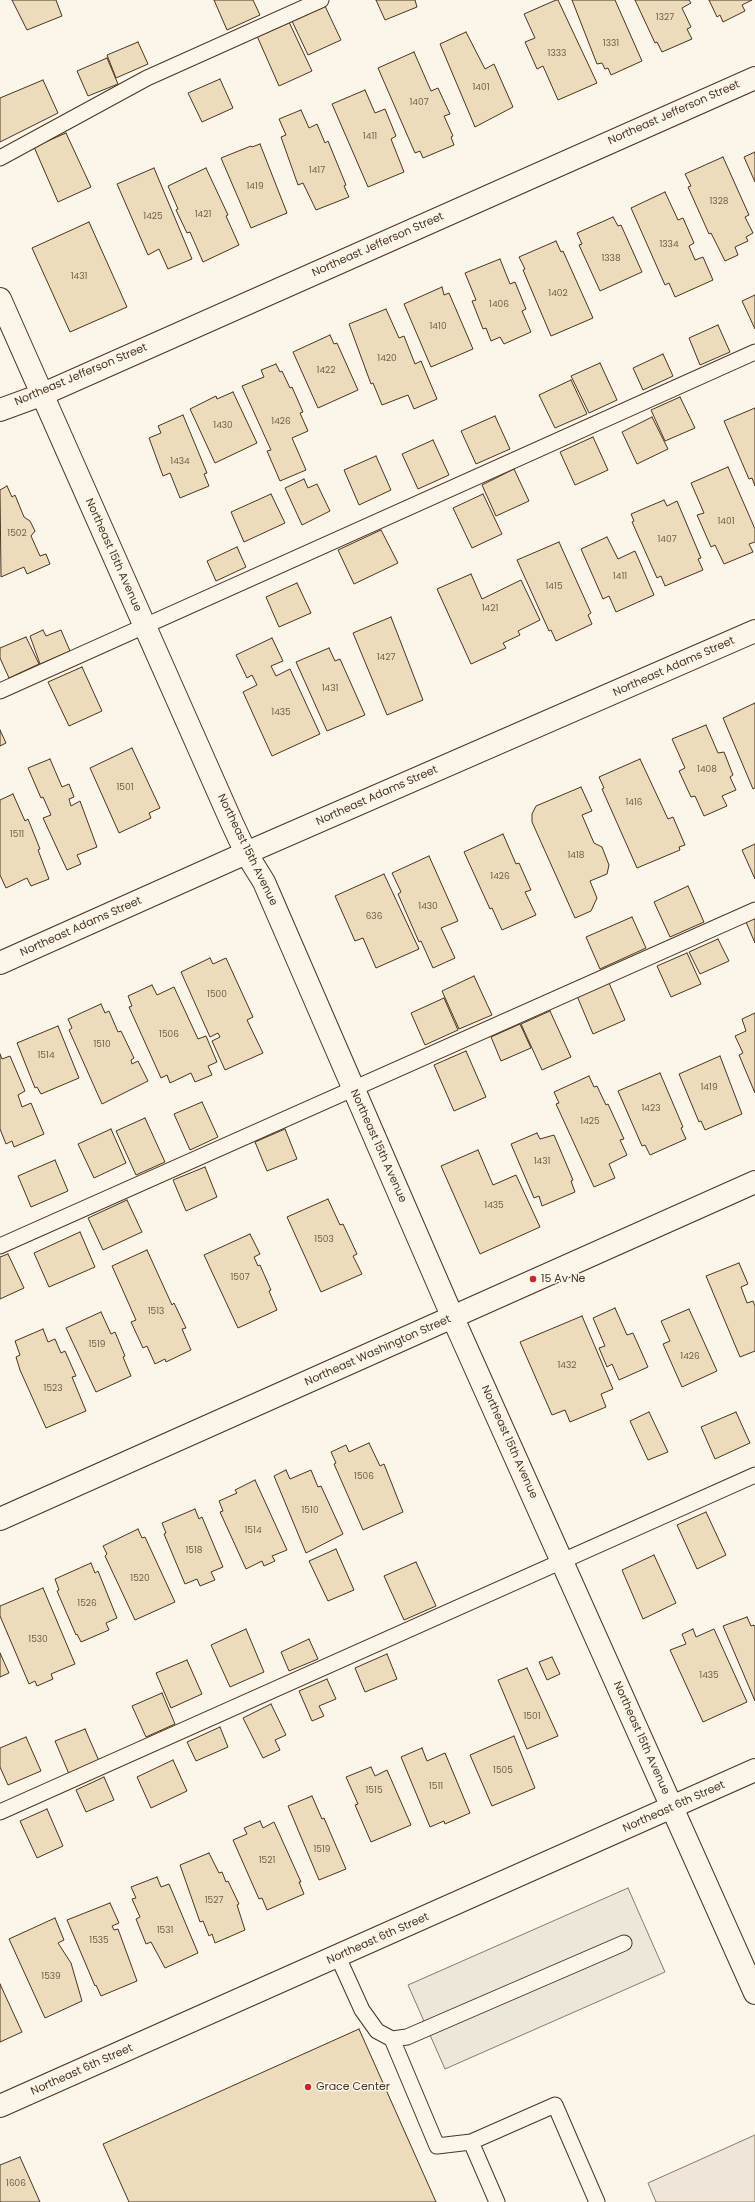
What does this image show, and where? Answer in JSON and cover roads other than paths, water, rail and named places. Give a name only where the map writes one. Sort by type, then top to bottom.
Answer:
[{"type":"street","name":"Northeast Jefferson Street","points":[[0,410],[41,395],[755,78]]},
{"type":"street","name":"Northeast 15th Avenue","points":[[0,300],[246,853],[264,882],[453,1318],[563,1560],[755,1993]]},
{"type":"street","name":"Northeast Adams Street","points":[[0,963],[246,853],[755,631]]},
{"type":"street","name":"Northeast Washington Street","points":[[0,1519],[755,1182]]},
{"type":"street","name":"Northeast 6th Street","points":[[0,2106],[338,1957],[755,1770]]},
{"type":"lane","points":[[0,158],[147,78],[321,0]]},
{"type":"lane","points":[[0,691],[755,352]]},
{"type":"lane","points":[[0,1246],[315,1104],[354,1089],[755,910]]},
{"type":"lane","points":[[0,1812],[755,1475]]},
{"type":"lane","points":[[338,1957],[362,2010],[377,2031],[392,2039],[407,2037],[624,1943]]},
{"type":"lane","points":[[392,2039],[438,2146],[471,2142],[555,2105],[597,2202]]},
{"type":"lane","points":[[471,2142],[497,2202]]},
{"type":"place","name":"15 Av Ne","points":[[533,1279]]},
{"type":"place","name":"Grace Center","points":[[308,2087]]}]
